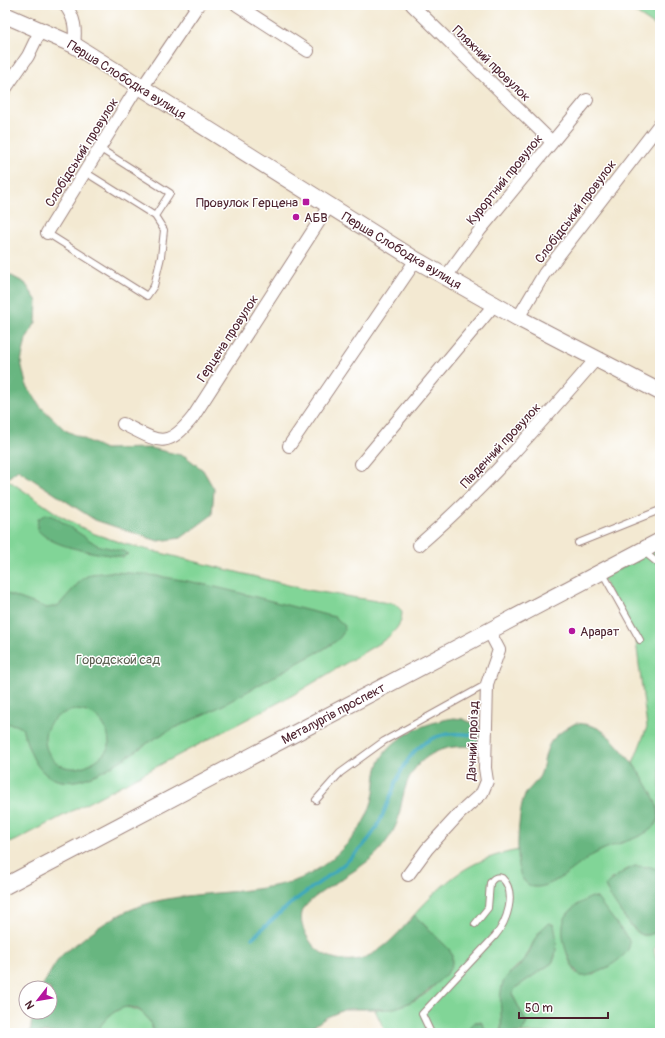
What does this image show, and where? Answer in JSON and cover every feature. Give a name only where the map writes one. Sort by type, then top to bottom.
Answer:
[{"type":"street","points":[[65,5],[70,12],[76,28],[74,45]]},
{"type":"street","name":"Слобідський провулок","points":[[47,233],[99,148],[198,5]]},
{"type":"street","points":[[237,5],[308,51]]},
{"type":"street","name":"Пляжний провулок","points":[[412,5],[552,142]]},
{"type":"street","name":"Перша Слободка вулиця","points":[[5,15],[41,29],[74,45],[445,278],[494,306],[660,392]]},
{"type":"street","points":[[5,89],[28,56],[41,29]]},
{"type":"street","name":"Курортний провулок","points":[[445,278],[480,230],[586,100]]},
{"type":"street","name":"Слобідський провулок","points":[[518,318],[544,274],[659,125]]},
{"type":"street","name":"Герцена провулок","points":[[123,424],[154,439],[169,439],[180,433],[193,417],[329,206]]},
{"type":"street","points":[[289,446],[416,260]]},
{"type":"street","points":[[361,464],[494,306]]},
{"type":"street","name":"Південний провулок","points":[[419,545],[454,514],[532,434],[596,359]]},
{"type":"street","name":"Металургів проспект","points":[[5,886],[660,541]]},
{"type":"street","name":"Дачний проїзд","points":[[408,875],[427,849],[482,793],[487,781],[485,768],[487,684],[499,650],[489,631]]},
{"type":"lane","points":[[99,148],[170,193],[155,216]]},
{"type":"lane","points":[[47,233],[147,296],[154,286],[161,256],[164,230],[155,216],[85,172]]},
{"type":"lane","points":[[578,543],[660,510]]},
{"type":"lane","points":[[643,550],[660,565]]},
{"type":"lane","points":[[602,572],[640,640]]},
{"type":"lane","points":[[316,800],[340,773],[384,741],[487,684]]},
{"type":"lane","points":[[431,1033],[422,1014],[494,936],[504,923],[509,899],[506,884],[502,878],[495,877],[490,883],[488,908],[475,924]]},
{"type":"green space","points":[[624,5],[660,5],[660,29]]},
{"type":"green space","points":[[8,274],[25,283],[37,301],[36,322],[26,339],[21,362],[26,384],[40,406],[65,430],[105,449],[151,448],[185,456],[203,470],[214,489],[212,515],[181,538],[158,541],[95,520],[18,470],[8,478],[5,477],[5,275]]},
{"type":"green space","name":"Городской сад","points":[[5,478],[59,515],[92,533],[125,544],[308,590],[395,604],[402,611],[400,623],[386,639],[293,695],[15,841],[5,842]]},
{"type":"green space","points":[[46,514],[53,516],[97,545],[126,552],[128,554],[123,557],[89,552],[64,546],[53,541],[44,536],[37,529],[38,519]]},
{"type":"green space","points":[[660,547],[660,870],[635,867],[625,870],[617,877],[611,879],[606,889],[628,922],[638,933],[647,935],[660,929],[660,942],[654,949],[656,959],[660,964],[660,1033],[521,1033],[527,1023],[512,994],[515,988],[552,963],[555,957],[556,942],[534,941],[524,961],[511,971],[502,986],[501,1033],[488,1033],[481,1022],[475,1022],[464,1033],[386,1033],[375,1010],[392,1008],[416,1000],[430,990],[440,977],[449,949],[414,915],[437,891],[460,872],[486,859],[519,850],[520,870],[524,881],[534,886],[542,886],[604,849],[636,837],[649,830],[645,783],[633,763],[647,727],[636,641],[602,578]],"holes":[[[596,898],[629,940],[626,952],[612,964],[594,975],[576,973],[568,958],[564,934],[573,910],[578,904]]]},
{"type":"green space","points":[[110,572],[167,577],[223,589],[335,617],[345,626],[343,634],[338,640],[324,649],[208,713],[161,735],[112,766],[85,778],[73,781],[61,781],[45,774],[39,768],[31,753],[22,728],[5,723],[5,593],[47,608],[58,606],[82,579],[91,574]],"holes":[[[75,710],[90,713],[100,720],[107,732],[109,746],[102,756],[91,763],[76,768],[63,766],[53,759],[47,749],[45,737],[49,725],[58,716]]]},
{"type":"green space","points":[[454,718],[463,719],[479,726],[480,739],[477,744],[475,746],[454,747],[440,750],[428,756],[421,762],[411,774],[403,796],[398,820],[385,844],[362,866],[316,897],[303,910],[301,917],[305,932],[317,949],[332,958],[349,960],[360,959],[381,949],[399,933],[414,915],[449,949],[452,955],[452,964],[448,972],[421,996],[404,1005],[391,1009],[346,1009],[327,1017],[303,1033],[154,1033],[149,1021],[142,1012],[135,1008],[127,1007],[111,1015],[96,1033],[30,1033],[32,1020],[58,1020],[58,980],[46,980],[56,962],[62,955],[88,935],[118,916],[139,906],[162,900],[261,888],[294,881],[313,872],[325,864],[341,850],[358,831],[362,824],[370,809],[377,769],[381,758],[388,749],[397,740],[408,733],[431,723]]},
{"type":"green space","points":[[576,723],[586,724],[601,730],[618,746],[648,786],[658,811],[658,820],[654,826],[641,836],[600,851],[559,879],[542,886],[534,887],[527,884],[523,880],[519,866],[518,835],[522,804],[524,797],[540,776],[550,743],[561,732]]},
{"type":"green space","points":[[635,866],[651,867],[660,870],[660,929],[647,935],[639,933],[633,928],[611,898],[605,886],[628,869]]},
{"type":"green space","points":[[592,897],[597,898],[629,940],[629,946],[627,952],[622,957],[608,967],[593,974],[581,976],[573,965],[566,951],[563,928],[564,921],[568,913],[580,903]]},
{"type":"green space","points":[[550,923],[554,925],[556,934],[556,949],[552,963],[515,988],[512,994],[527,1023],[521,1033],[501,1033],[500,998],[502,986],[508,975],[524,961],[541,930]]},
{"type":"green space","points":[[124,1007],[136,1009],[144,1014],[150,1022],[154,1033],[96,1033],[107,1017]]},
{"type":"green space","points":[[475,1022],[481,1022],[488,1033],[464,1033]]},
{"type":"waterway","points":[[252,938],[292,903],[335,871],[361,849],[381,818],[402,770],[417,749],[430,740],[443,735],[473,735]]},
{"type":"place","name":"Провулок Герцена","points":[[306,202]]},
{"type":"place","name":"АБВ","points":[[296,217]]},
{"type":"place","name":"Арарат","points":[[572,631]]}]
